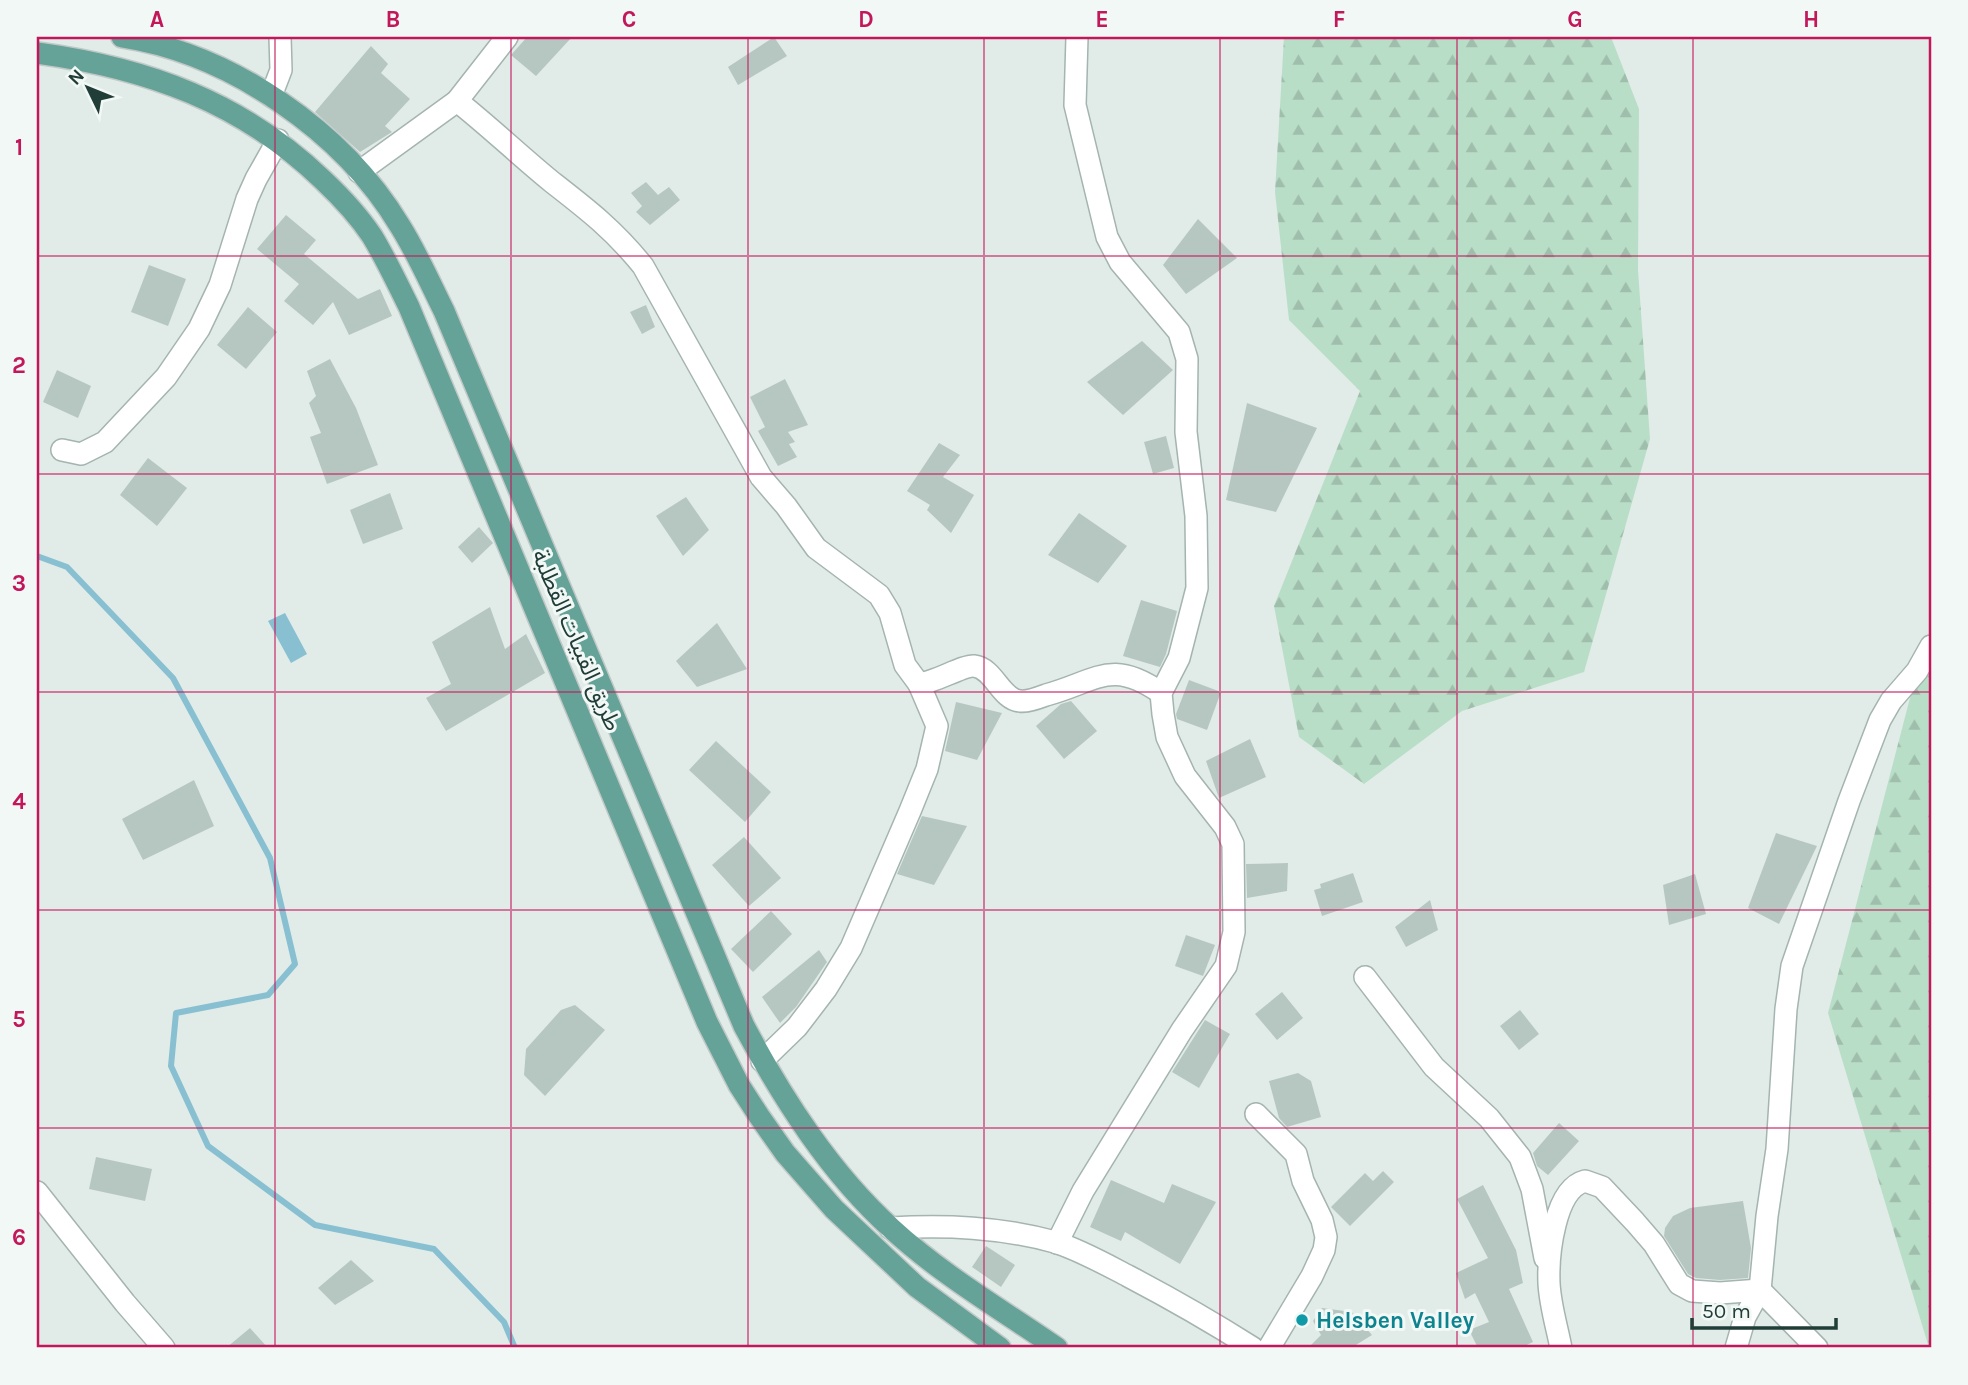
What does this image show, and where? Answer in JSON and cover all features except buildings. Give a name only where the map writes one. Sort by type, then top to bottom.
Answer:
[{"type":"main road","points":[[122,37],[182,52],[209,62],[271,96],[312,126],[359,172],[400,225],[449,323],[744,1026],[762,1061],[797,1116],[836,1168],[890,1228],[960,1282],[1057,1348]]},
{"type":"main road","name":"طريق القبيات القطلبة","points":[[37,53],[99,62],[152,77],[221,106],[278,141],[307,163],[341,198],[371,235],[391,269],[707,1022],[739,1085],[785,1153],[834,1209],[917,1287],[1000,1348]]},
{"type":"main road","points":[[391,269],[417,256]]},
{"type":"street","points":[[271,96],[281,70],[280,37]]},
{"type":"street","points":[[359,172],[457,102],[507,37]]},
{"type":"street","points":[[1057,1243],[1090,1180],[1182,1030],[1226,966],[1234,932],[1233,844],[1225,827],[1200,796],[1181,766],[1167,737],[1161,693],[1179,658],[1197,588],[1196,516],[1186,432],[1187,359],[1179,332],[1120,262],[1107,237],[1075,105],[1077,37]]},
{"type":"street","points":[[457,102],[593,212],[635,256],[652,280],[761,477],[816,548],[878,595],[890,613],[903,660],[919,684],[937,726],[927,769],[845,958],[826,989],[797,1027],[762,1061]]},
{"type":"street","points":[[62,450],[81,454],[105,442],[166,377],[199,329],[220,285],[256,179],[278,141]]},
{"type":"street","points":[[1735,1348],[1745,1317],[1760,1290],[1777,1149],[1786,1009],[1792,966],[1880,720],[1891,701],[1917,671],[1931,646]]},
{"type":"street","points":[[919,684],[971,666],[981,668],[1011,697],[1022,702],[1114,673],[1135,677],[1161,693]]},
{"type":"street","points":[[1365,977],[1434,1067],[1489,1118],[1520,1157],[1532,1189],[1561,1348]]},
{"type":"street","points":[[1256,1114],[1296,1154],[1303,1181],[1325,1231],[1324,1250],[1319,1262],[1269,1348]]},
{"type":"street","points":[[1549,1284],[1559,1209],[1569,1189],[1585,1181],[1602,1187],[1635,1222],[1654,1244],[1679,1284],[1692,1291],[1720,1293],[1760,1290],[1817,1348]]},
{"type":"street","points":[[37,1192],[164,1348]]},
{"type":"street","points":[[890,1228],[966,1226],[1057,1243],[1145,1285],[1253,1348]]},
{"type":"green space","points":[[1284,37],[1611,37],[1639,109],[1638,270],[1650,439],[1584,672],[1462,711],[1364,784],[1299,737],[1274,606],[1360,391],[1289,320],[1275,192]]},
{"type":"green space","points":[[1931,647],[1929,1348],[1828,1013],[1917,671]]},
{"type":"water","points":[[285,613],[307,654],[291,663],[268,621]]},
{"type":"waterway","points":[[37,556],[67,567],[173,678],[270,858],[295,964],[268,995],[176,1013],[171,1066],[208,1146],[315,1225],[434,1249],[504,1322],[515,1348]]},
{"type":"place","name":"Helsben Valley","points":[[1302,1320]]}]
